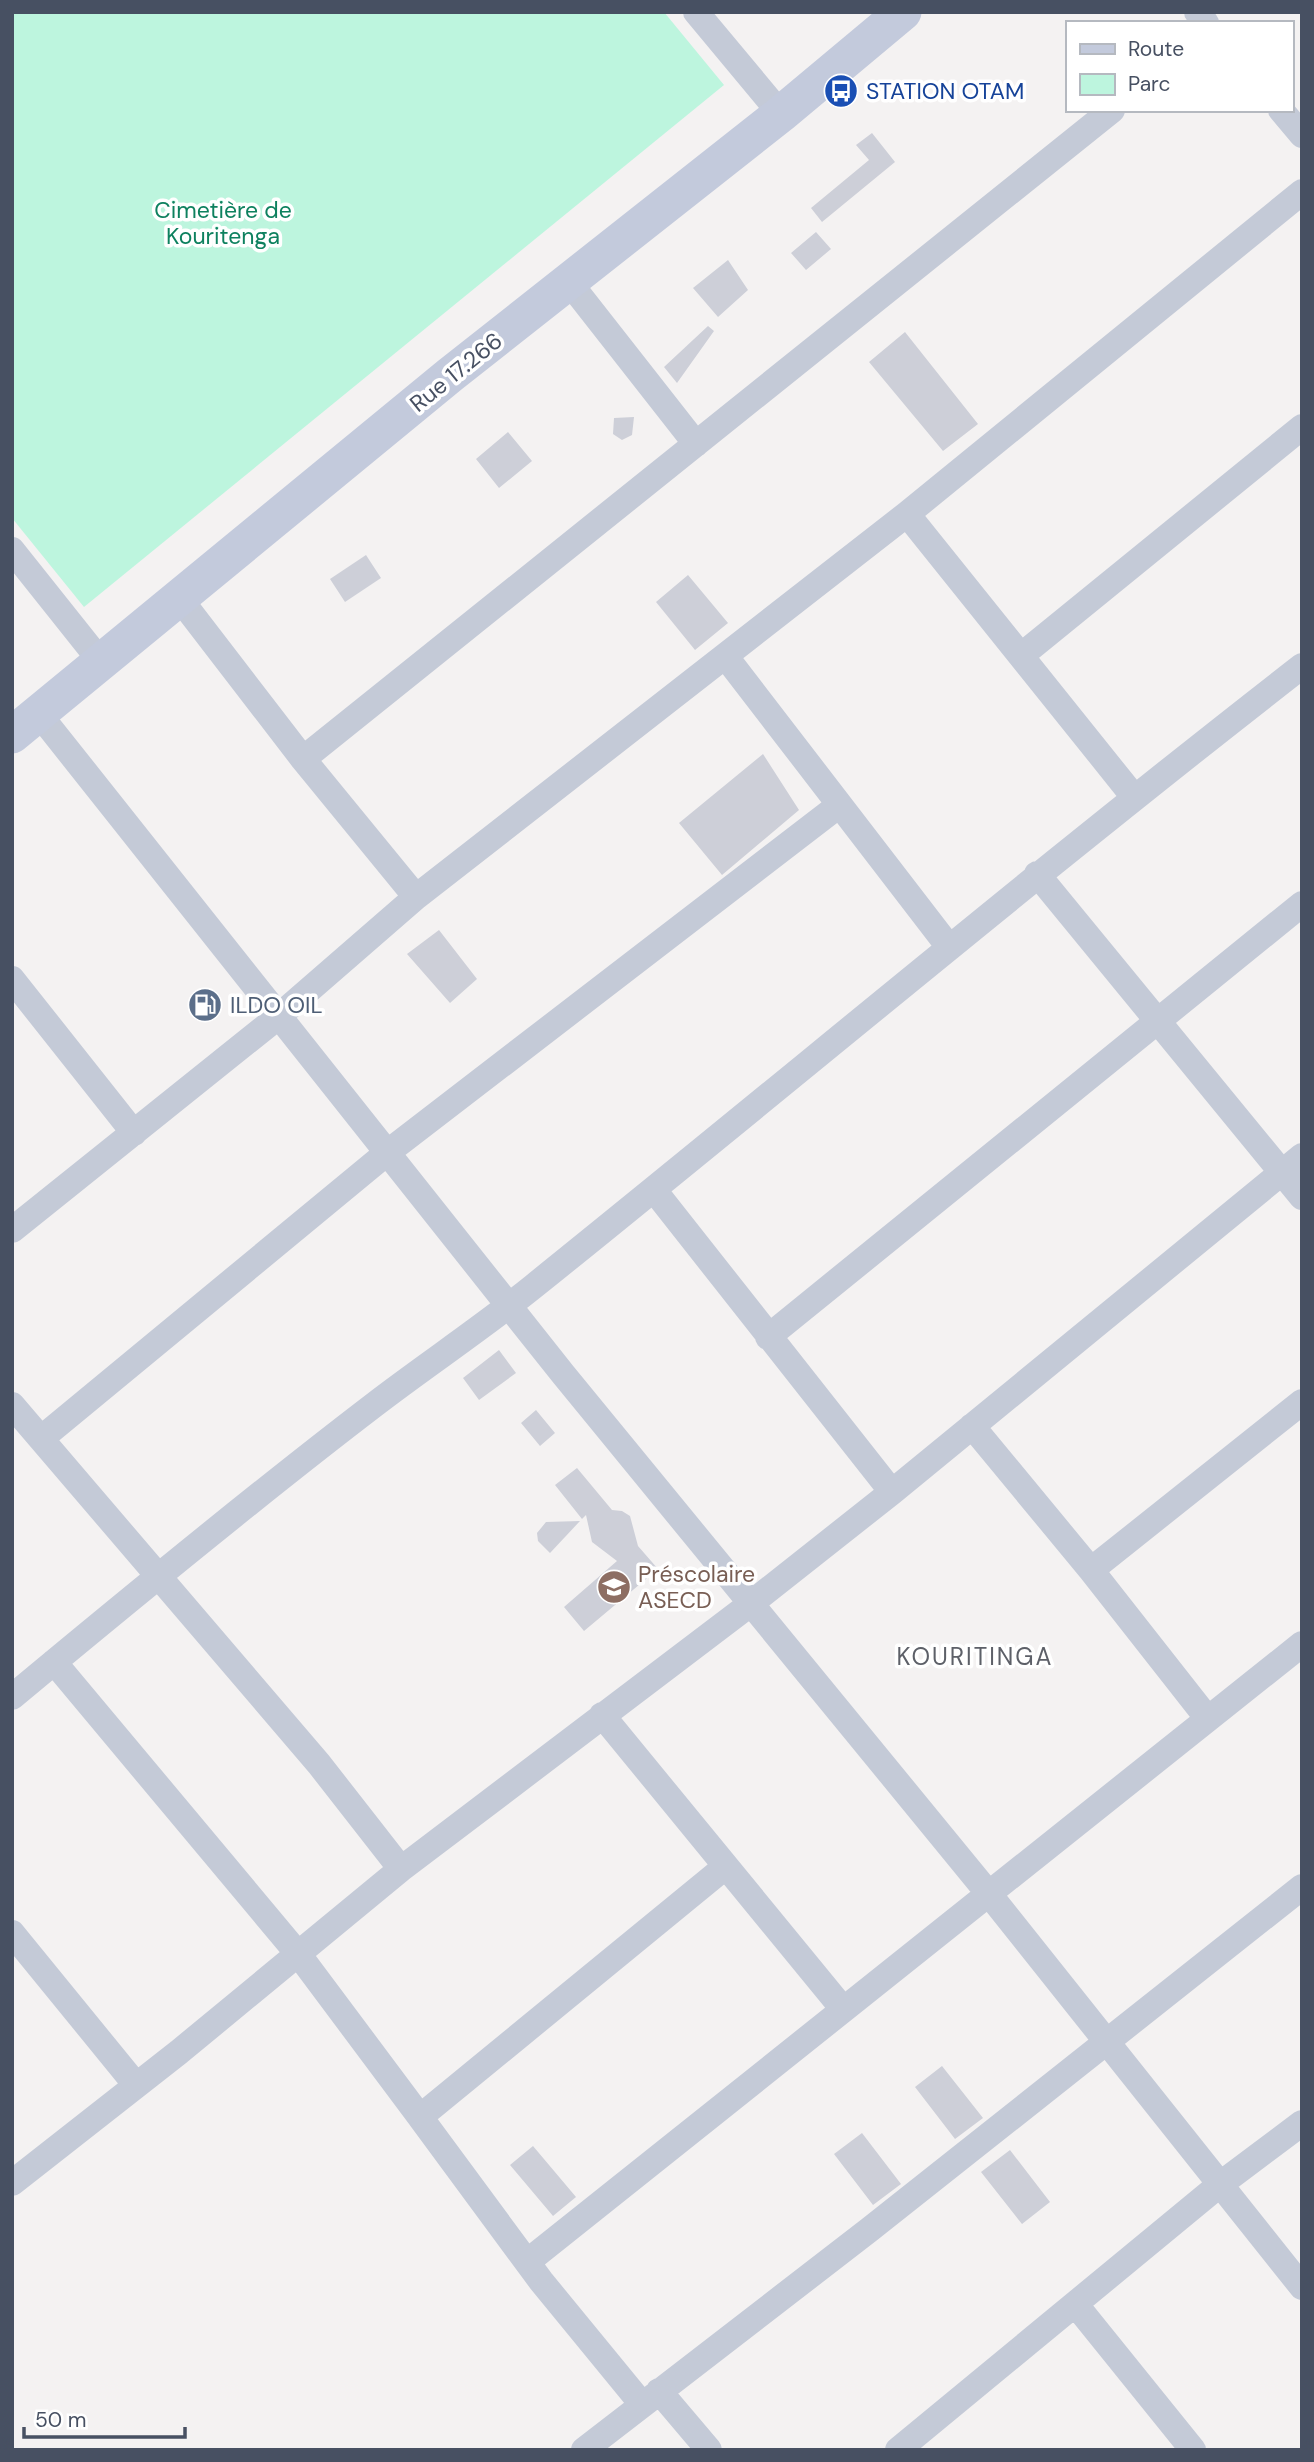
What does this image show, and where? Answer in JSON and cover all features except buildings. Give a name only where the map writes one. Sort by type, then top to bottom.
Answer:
[{"type":"main road","name":"Rue 17.266","points":[[25,724],[450,375],[780,114],[903,12]]},
{"type":"street","points":[[696,12],[780,114]]},
{"type":"street","points":[[303,759],[1110,112]]},
{"type":"street","points":[[1283,112],[1302,135]]},
{"type":"street","points":[[12,1230],[279,1016],[416,897],[907,514],[1302,192]]},
{"type":"street","points":[[569,282],[696,443]]},
{"type":"street","points":[[1022,654],[1302,427]]},
{"type":"street","points":[[907,514],[1022,654],[1134,797]]},
{"type":"street","points":[[12,550],[102,663]]},
{"type":"street","points":[[180,598],[303,759],[416,897]]},
{"type":"street","points":[[726,657],[949,947]]},
{"type":"street","points":[[12,1697],[157,1576],[375,1404],[509,1306],[1037,874],[1302,666]]},
{"type":"street","points":[[25,724],[279,1016],[749,1605],[989,1894],[1302,2287]]},
{"type":"street","points":[[43,1437],[388,1152],[838,806]]},
{"type":"street","points":[[1037,874],[1158,1020],[1292,1164],[1302,1197]]},
{"type":"street","points":[[768,1337],[1302,904]]},
{"type":"street","points":[[16,990],[134,1133]]},
{"type":"street","points":[[12,2183],[299,1955],[401,1869],[749,1605],[891,1492],[1292,1164]]},
{"type":"street","points":[[654,1190],[891,1492]]},
{"type":"street","points":[[1091,1570],[1302,1402]]},
{"type":"street","points":[[12,1405],[43,1437],[157,1576],[318,1764],[401,1869]]},
{"type":"street","points":[[971,1426],[1091,1570],[1208,1719]]},
{"type":"street","points":[[527,2262],[1302,1644]]},
{"type":"street","points":[[54,1662],[299,1955],[527,2262],[650,2397],[709,2450]]},
{"type":"street","points":[[602,1715],[843,2009]]},
{"type":"street","points":[[420,2117],[725,1867]]},
{"type":"street","points":[[584,2450],[1108,2043],[1302,1887]]},
{"type":"street","points":[[12,1933],[136,2085]]},
{"type":"street","points":[[898,2450],[1219,2186],[1302,2123]]},
{"type":"street","points":[[1076,2305],[1193,2450]]},
{"type":"green space","name":"Cimetière de Kouritenga","points":[[12,12],[664,12],[724,85],[84,607],[12,518]]},
{"type":"place","name":"STATION OTAM","points":[[841,91]]},
{"type":"place","name":"ILDO OIL","points":[[205,1005]]},
{"type":"place","name":"Préscolaire ASECD","points":[[614,1587]]},
{"type":"district","name":"KOURITINGA","points":[[975,1656]]}]
